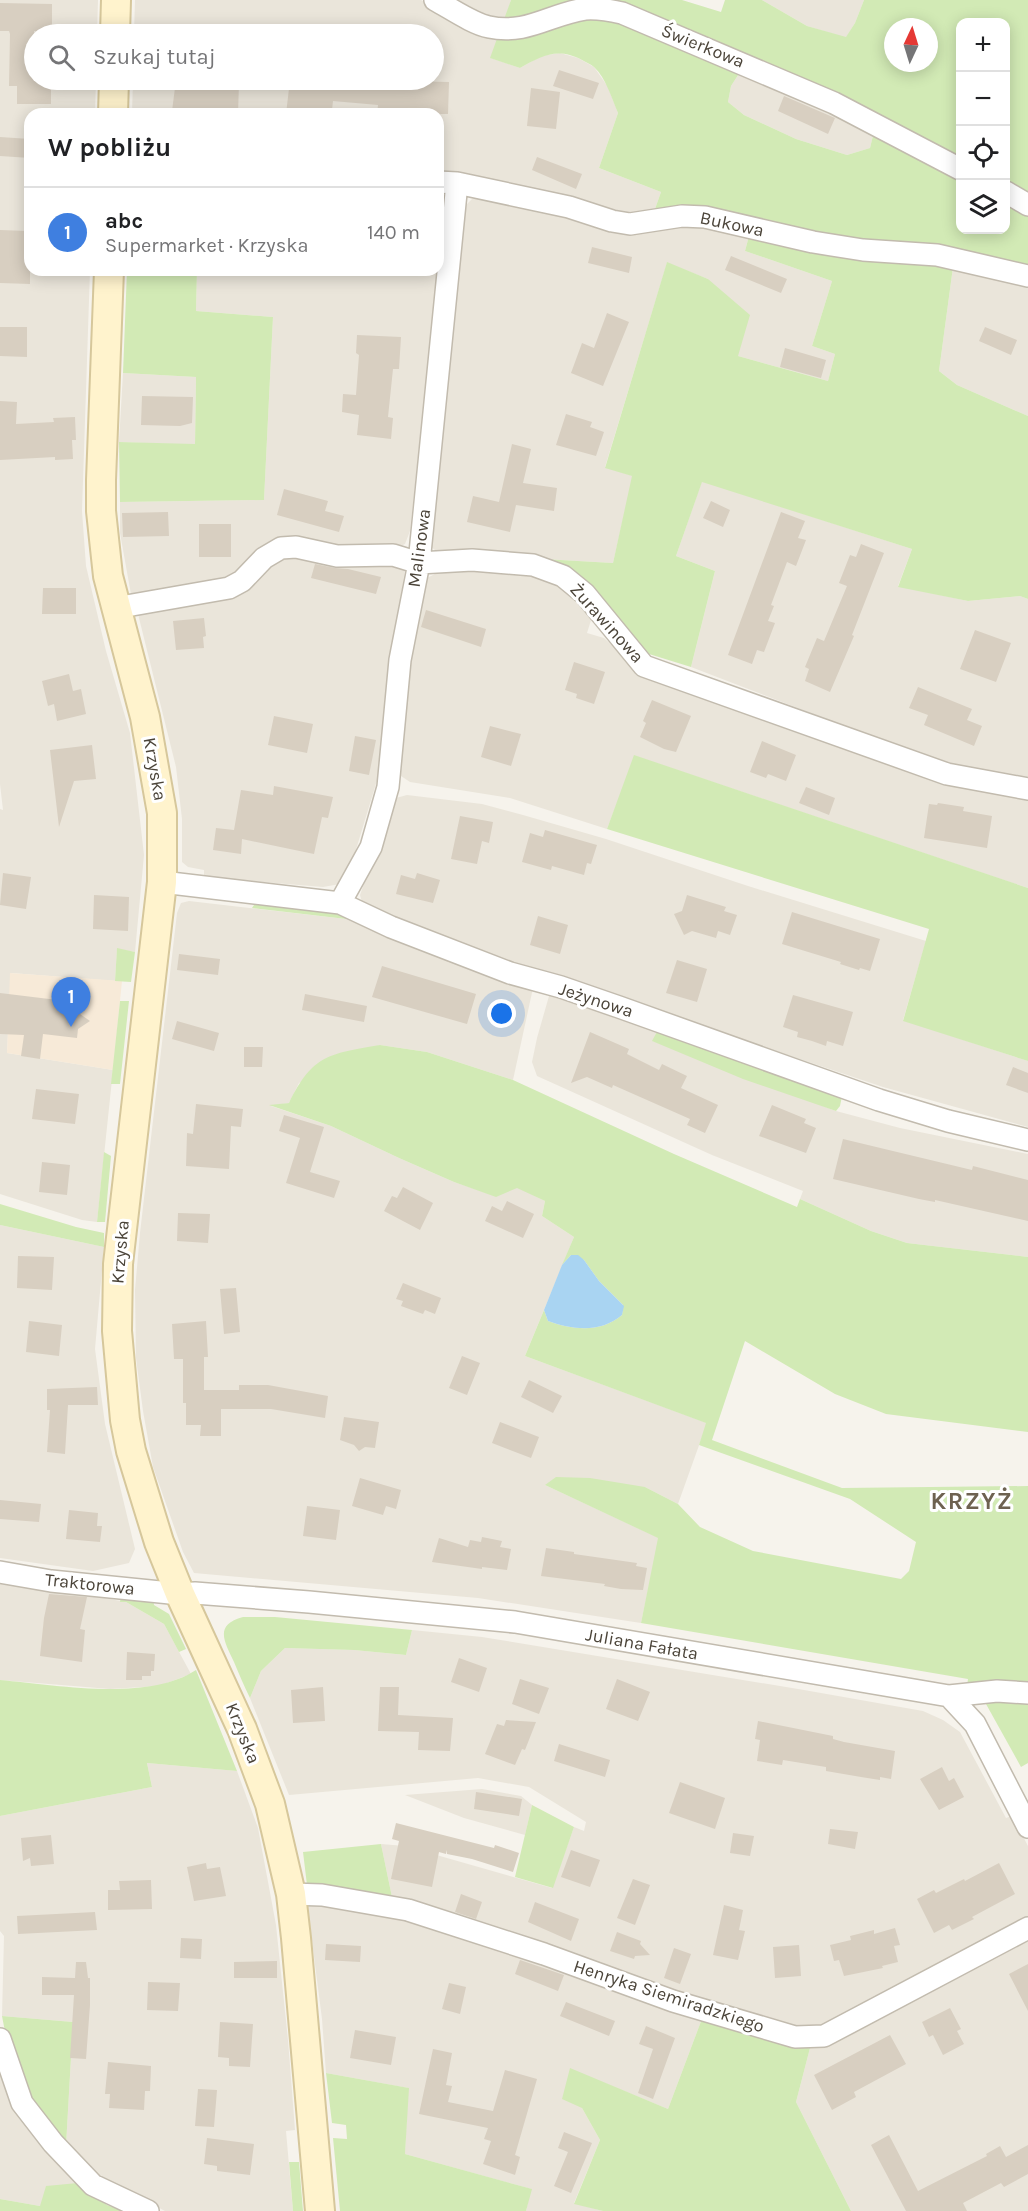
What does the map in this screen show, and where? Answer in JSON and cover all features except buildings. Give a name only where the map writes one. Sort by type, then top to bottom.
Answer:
[{"type":"street","points":[[115,24],[116,0]]},
{"type":"street","name":"Świerkowa","points":[[435,0],[487,27],[508,29],[531,27],[582,10],[597,8],[622,13],[834,103],[956,167]]},
{"type":"street","points":[[113,108],[114,90]]},
{"type":"street","name":"Bukowa","points":[[447,182],[569,207],[612,221],[630,224],[682,216],[705,217],[813,243],[862,250],[937,255],[1028,276]]},
{"type":"street","name":"Malinowa","points":[[444,223],[447,182]]},
{"type":"street","points":[[1010,195],[1028,205]]},
{"type":"street","name":"Krzyska","points":[[109,276],[101,511],[108,576],[145,717],[162,813],[162,882],[118,1263],[117,1321],[121,1389],[131,1451],[159,1542],[180,1594],[219,1674],[247,1740],[270,1804],[291,1894],[320,2211]]},
{"type":"street","name":"Malinowa","points":[[340,903],[370,847],[388,787],[400,660],[419,563],[440,276]]},
{"type":"street","name":"Żurawinowa","points":[[115,609],[229,588],[242,581],[264,558],[281,548],[296,547],[337,556],[393,555],[419,563],[472,560],[533,565],[563,576],[585,594],[644,666],[947,774],[1028,789]]},
{"type":"street","name":"Jeżynowa","points":[[162,882],[340,903],[391,927],[510,973],[561,987],[879,1100],[948,1121],[1028,1140]]},
{"type":"street","name":"Traktorowa","points":[[0,1572],[51,1581],[180,1594]]},
{"type":"street","name":"Juliana Fałata","points":[[180,1594],[195,1593],[309,1602],[515,1622],[949,1696],[997,1691],[1028,1693]]},
{"type":"street","points":[[949,1696],[975,1724],[1028,1827]]},
{"type":"street","name":"Henryka Siemiradzkiego","points":[[291,1894],[322,1894],[408,1910],[544,1954],[672,2001],[795,2037],[824,2036],[1028,1928]]},
{"type":"street","points":[[0,2039],[22,2103],[53,2143],[93,2185],[148,2211]]},
{"type":"shaded area","points":[[0,0],[98,0],[97,24],[24,24],[24,90],[96,90],[95,108],[24,108],[24,276],[90,276],[82,511],[86,566],[106,651],[130,733],[144,855],[135,952],[117,949],[115,981],[11,973],[7,1053],[113,1070],[97,1222],[82,1220],[0,1194],[0,809],[3,810],[0,784]]},
{"type":"shaded area","points":[[135,0],[421,0],[498,40],[491,58],[520,68],[541,56],[560,53],[578,58],[594,67],[608,87],[618,113],[599,168],[661,192],[655,209],[630,215],[444,178],[444,108],[132,108],[133,90],[444,90],[444,24],[134,24]]},
{"type":"shaded area","points":[[449,0],[511,0],[504,23],[467,10]]},
{"type":"shaded area","points":[[762,0],[864,0],[846,38],[807,26]]},
{"type":"shaded area","points":[[742,69],[878,115],[870,148],[847,155],[796,139],[744,115],[728,102],[731,86]]},
{"type":"shaded area","points":[[487,198],[685,223],[749,236],[745,251],[832,281],[812,346],[835,354],[828,381],[738,356],[708,279],[667,263],[605,467],[633,476],[613,563],[439,553],[431,547],[463,208],[472,199]]},
{"type":"shaded area","points":[[953,267],[1028,284],[1028,416],[957,385],[939,371]]},
{"type":"shaded area","points":[[197,276],[437,276],[410,531],[405,544],[394,549],[302,544],[230,583],[132,600],[120,533],[120,502],[264,500],[273,317],[196,311]]},
{"type":"shaded area","points":[[123,373],[196,377],[195,445],[119,442]]},
{"type":"shaded area","points":[[702,481],[912,549],[898,586],[968,601],[1020,596],[1028,599],[1028,781],[990,775],[912,752],[691,667],[715,571],[676,556]]},
{"type":"shaded area","points":[[299,554],[390,561],[405,570],[388,675],[378,777],[351,866],[340,884],[323,887],[204,877],[204,870],[188,867],[182,862],[182,819],[176,767],[137,610],[192,602],[280,558]]},
{"type":"shaded area","points":[[472,569],[534,574],[561,586],[592,617],[587,633],[604,638],[640,671],[1028,795],[1028,888],[635,756],[607,829],[510,798],[410,782],[398,774],[406,675],[423,580],[439,572]]},
{"type":"shaded area","points":[[407,795],[482,804],[523,815],[606,839],[926,941],[903,1020],[1028,1061],[1028,1127],[883,1087],[628,1001],[525,971],[363,906],[360,895],[391,807],[396,798]]},
{"type":"shaded area","points":[[189,901],[355,920],[533,988],[513,1080],[427,1052],[380,1045],[299,1083],[289,1103],[271,1106],[331,1126],[454,1182],[496,1196],[517,1187],[545,1201],[542,1216],[574,1237],[525,1356],[707,1423],[678,1504],[645,1487],[545,1485],[659,1538],[641,1623],[478,1598],[194,1573],[183,1552],[153,1467],[136,1358],[135,1290],[177,913],[181,903]]},
{"type":"shaded area","points":[[10,973],[122,981],[113,1070],[7,1053]]},
{"type":"shaded area","points":[[555,991],[659,1028],[653,1041],[836,1111],[900,1128],[1028,1154],[1028,1257],[907,1243],[871,1231],[800,1199],[803,1191],[712,1155],[537,1076],[532,1062],[537,1038],[549,996]]},
{"type":"shaded area","points":[[0,1225],[104,1247],[95,1349],[105,1424],[135,1549],[129,1563],[93,1571],[0,1558]]},
{"type":"shaded area","points":[[0,1579],[126,1602],[164,1624],[191,1674],[159,1686],[110,1689],[0,1680]]},
{"type":"shaded area","points":[[412,1630],[482,1637],[804,1690],[923,1711],[943,1720],[960,1732],[1006,1818],[1012,1816],[1028,1846],[1028,1919],[821,2027],[790,2026],[741,2014],[393,1902],[381,1844],[405,1846],[552,1888],[574,1827],[584,1831],[586,1822],[529,1787],[478,1778],[289,1795],[250,1698],[261,1671],[285,1648],[354,1650],[406,1655]]},
{"type":"shaded area","points":[[147,1763],[237,1771],[258,1828],[276,1925],[288,2040],[295,2130],[286,2131],[293,2211],[165,2211],[93,2173],[66,2146],[73,2022],[2,2016],[4,1936],[0,1931],[0,1816],[152,1787]]},
{"type":"shaded area","points":[[482,1789],[521,1796],[532,1805],[525,1835],[464,1818],[405,1795]]},
{"type":"shaded area","points":[[307,1902],[401,1917],[703,2016],[668,2109],[570,2069],[582,2108],[600,2140],[574,2203],[603,2211],[526,2211],[531,2189],[405,2154],[408,2088],[326,2073],[322,2019]]},
{"type":"shaded area","points":[[1028,1937],[1028,2211],[851,2211],[796,2102],[810,2048]]},
{"type":"shaded area","points":[[0,2065],[78,2183],[40,2206],[0,2199]]},
{"type":"green space","points":[[511,0],[682,0],[721,12],[725,0],[762,0],[807,26],[846,37],[855,23],[864,0],[1028,0],[1028,267],[861,244],[682,207],[655,209],[661,192],[599,168],[618,113],[605,83],[594,67],[573,56],[557,54],[543,57],[520,68],[490,58]],"holes":[[[742,69],[878,115],[870,148],[847,155],[796,139],[744,115],[728,102],[731,86]]]},
{"type":"green space","points":[[749,236],[953,267],[939,371],[957,385],[1028,416],[1028,599],[1020,596],[968,601],[898,587],[912,549],[702,482],[676,556],[715,571],[691,667],[649,654],[629,632],[543,559],[613,563],[632,476],[605,468],[667,262],[708,279],[750,315],[738,356],[828,381],[835,354],[812,346],[832,281],[745,251]]},
{"type":"green space","points":[[127,276],[197,276],[196,311],[273,317],[264,500],[120,502],[119,442],[195,444],[196,377],[123,373]]},
{"type":"green space","points":[[634,755],[1028,888],[1028,1061],[903,1021],[929,929],[607,829]]},
{"type":"green space","points":[[258,899],[319,905],[355,920],[252,908]]},
{"type":"green space","points":[[117,948],[135,952],[131,982],[115,981]]},
{"type":"green space","points":[[120,1001],[129,1001],[120,1084],[111,1084]]},
{"type":"green space","points":[[659,1028],[842,1096],[840,1106],[836,1111],[743,1079],[652,1041]]},
{"type":"green space","points":[[380,1045],[427,1052],[513,1080],[674,1154],[797,1207],[800,1199],[871,1231],[907,1243],[1028,1257],[1028,1432],[886,1414],[835,1394],[745,1341],[712,1440],[842,1488],[1028,1486],[1028,1686],[967,1686],[968,1679],[641,1623],[658,1538],[545,1485],[556,1477],[590,1478],[645,1487],[678,1504],[700,1527],[753,1551],[901,1579],[909,1571],[916,1542],[850,1499],[699,1445],[706,1423],[525,1356],[544,1310],[548,1321],[577,1328],[605,1325],[622,1315],[623,1305],[599,1281],[584,1260],[571,1255],[562,1265],[574,1237],[542,1216],[545,1201],[517,1188],[496,1197],[454,1182],[331,1126],[269,1105],[289,1103],[306,1075],[324,1059],[335,1054]]},
{"type":"green space","points":[[104,1152],[111,1156],[105,1222],[97,1222]]},
{"type":"green space","points":[[0,1204],[104,1233],[104,1247],[0,1225]]},
{"type":"green space","points":[[121,1594],[153,1599],[154,1605],[169,1614],[186,1649],[179,1652],[164,1624],[126,1602],[120,1602]]},
{"type":"green space","points":[[243,1617],[275,1617],[412,1630],[406,1655],[354,1650],[285,1648],[261,1671],[250,1698],[227,1647],[224,1635],[228,1624]]},
{"type":"green space","points":[[196,1670],[237,1771],[147,1763],[152,1787],[0,1816],[0,1680],[101,1689],[128,1689],[176,1680]]},
{"type":"green space","points":[[998,1700],[1028,1701],[1028,1763],[1021,1767],[986,1704]]},
{"type":"green space","points":[[532,1805],[574,1827],[553,1888],[515,1877]]},
{"type":"green space","points":[[381,1844],[393,1902],[307,1885],[303,1852]]},
{"type":"green space","points":[[2,2016],[73,2022],[66,2146],[32,2103],[7,2042]]},
{"type":"green space","points":[[703,2016],[810,2048],[796,2102],[851,2211],[603,2211],[574,2204],[600,2140],[582,2108],[562,2099],[570,2068],[668,2109]]},
{"type":"green space","points":[[326,2073],[409,2088],[405,2154],[532,2189],[526,2211],[340,2211],[333,2138],[347,2139],[346,2125],[332,2123]]},
{"type":"green space","points":[[289,2162],[299,2162],[303,2211],[293,2211]]},
{"type":"green space","points":[[78,2183],[107,2205],[123,2211],[0,2211],[0,2199],[40,2206],[46,2186]]},
{"type":"water","points":[[571,1255],[578,1255],[584,1260],[599,1281],[624,1306],[622,1315],[614,1321],[596,1327],[577,1328],[548,1321],[544,1310],[562,1265]]},
{"type":"place","name":"abc","points":[[71,1027]]},
{"type":"district","name":"KRZYŻ","points":[[972,1501]]}]
